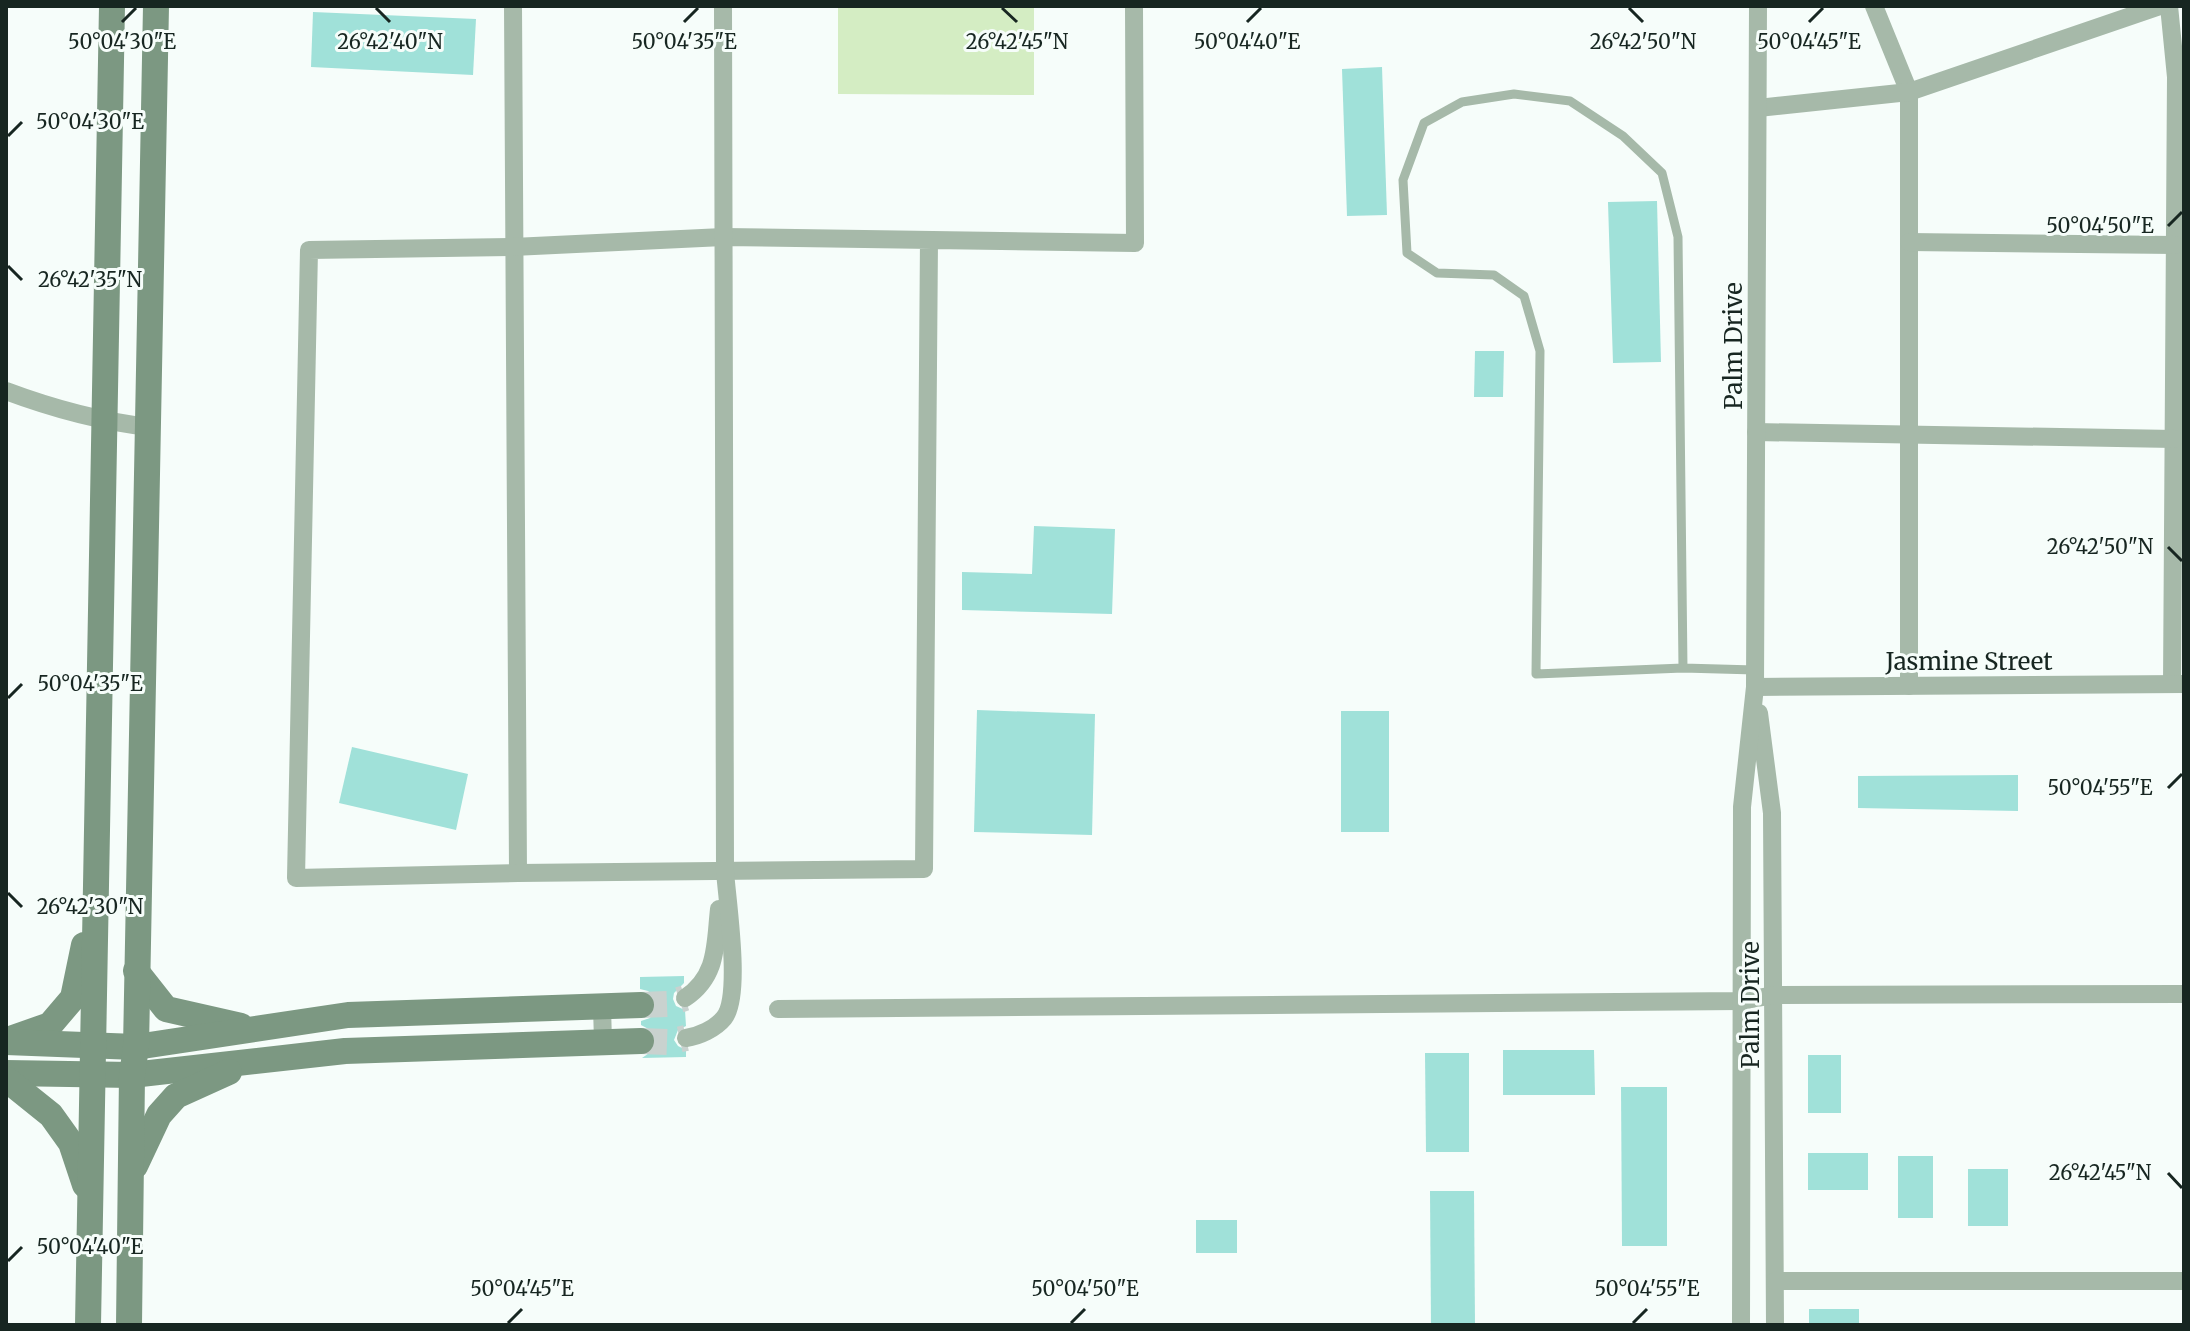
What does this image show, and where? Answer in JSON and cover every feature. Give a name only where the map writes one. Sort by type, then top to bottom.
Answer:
[{"type":"main road","points":[[88,1325],[112,6]]},
{"type":"main road","points":[[129,1325],[156,6]]},
{"type":"main road","points":[[6,1041],[50,1025],[73,998],[97,886]]},
{"type":"main road","points":[[136,971],[166,1009],[256,1029]]},
{"type":"main road","points":[[6,1041],[136,1047],[348,1015],[641,1005]]},
{"type":"main road","points":[[6,1076],[132,1075],[345,1051],[641,1041]]},
{"type":"main road","points":[[130,1177],[159,1115],[176,1096],[251,1062]]},
{"type":"main road","points":[[6,1076],[51,1115],[71,1143],[92,1205]]},
{"type":"street","points":[[513,6],[518,873]]},
{"type":"street","points":[[686,1038],[699,1036],[724,1018],[734,993],[725,871],[723,6]]},
{"type":"street","points":[[929,240],[924,869],[296,878],[309,250],[513,247],[723,237],[929,240],[1135,243],[1134,6]]},
{"type":"street","name":"Palm Drive","points":[[1741,1325],[1742,807],[1755,678],[1758,6]]},
{"type":"street","points":[[1874,6],[1909,92],[1909,686]]},
{"type":"street","points":[[1758,108],[1909,92],[2160,6]]},
{"type":"street","points":[[2169,6],[2180,77],[2174,439],[2178,684]]},
{"type":"street","points":[[1909,242],[2175,245]]},
{"type":"street","points":[[6,391],[57,410],[149,427]]},
{"type":"street","points":[[1756,432],[2174,439]]},
{"type":"street","name":"Palm Drive","points":[[1755,678],[1772,813],[1775,1325]]},
{"type":"street","name":"Jasmine Street","points":[[1755,678],[1909,686],[2178,684]]},
{"type":"street","points":[[685,998],[696,991],[711,970],[725,871]]},
{"type":"street","points":[[778,1009],[1741,1001],[1774,995],[2184,994]]},
{"type":"street","points":[[602,1007],[603,1041]]},
{"type":"street","points":[[473,1011],[474,1046]]},
{"type":"street","points":[[1775,1281],[2184,1281]]},
{"type":"lane","points":[[1683,668],[1678,237],[1662,173],[1623,136],[1570,101],[1514,94],[1462,102],[1424,123],[1403,180],[1407,253],[1437,273],[1494,275],[1524,296],[1540,351],[1536,674],[1683,668],[1755,678]]},
{"type":"green space","points":[[838,6],[1034,6],[1034,95],[838,94]]},
{"type":"building","points":[[313,12],[476,19],[473,75],[311,67]]},
{"type":"building","points":[[1382,67],[1387,215],[1347,216],[1342,69]]},
{"type":"building","points":[[1657,201],[1661,362],[1613,363],[1608,202]]},
{"type":"building","points":[[1475,351],[1504,351],[1503,397],[1474,397]]},
{"type":"building","points":[[1034,526],[1115,529],[1112,614],[962,610],[962,572],[1032,574]]},
{"type":"building","points":[[977,710],[1095,714],[1092,835],[974,832]]},
{"type":"building","points":[[1341,711],[1389,711],[1389,832],[1341,832]]},
{"type":"building","points":[[352,747],[468,774],[456,830],[339,803]]},
{"type":"building","points":[[2018,775],[2018,811],[1858,808],[1858,776]]},
{"type":"building","points":[[684,976],[684,983],[674,993],[673,999],[676,1006],[685,1010],[686,1026],[678,1030],[674,1040],[686,1050],[686,1057],[642,1058],[655,1049],[657,1041],[654,1032],[641,1025],[641,1021],[650,1018],[657,1005],[654,996],[640,989],[640,977]]},
{"type":"building","points":[[1503,1050],[1594,1050],[1595,1095],[1503,1095]]},
{"type":"building","points":[[1425,1053],[1469,1053],[1469,1152],[1426,1152]]},
{"type":"building","points":[[1808,1055],[1841,1055],[1841,1113],[1808,1113]]},
{"type":"building","points":[[1621,1087],[1667,1087],[1667,1246],[1622,1246]]},
{"type":"building","points":[[1808,1153],[1868,1153],[1868,1190],[1808,1190]]},
{"type":"building","points":[[1898,1156],[1933,1156],[1933,1218],[1898,1218]]},
{"type":"building","points":[[1968,1169],[2008,1169],[2008,1226],[1968,1226]]},
{"type":"building","points":[[1430,1191],[1474,1191],[1475,1325],[1431,1325]]},
{"type":"building","points":[[1196,1220],[1237,1220],[1237,1253],[1196,1253]]},
{"type":"building","points":[[1809,1309],[1859,1309],[1859,1325],[1809,1325]]},
{"type":"tunnel","points":[[641,1005],[667,1004],[685,998]]},
{"type":"tunnel","points":[[641,1041],[668,1042],[686,1038]]}]
